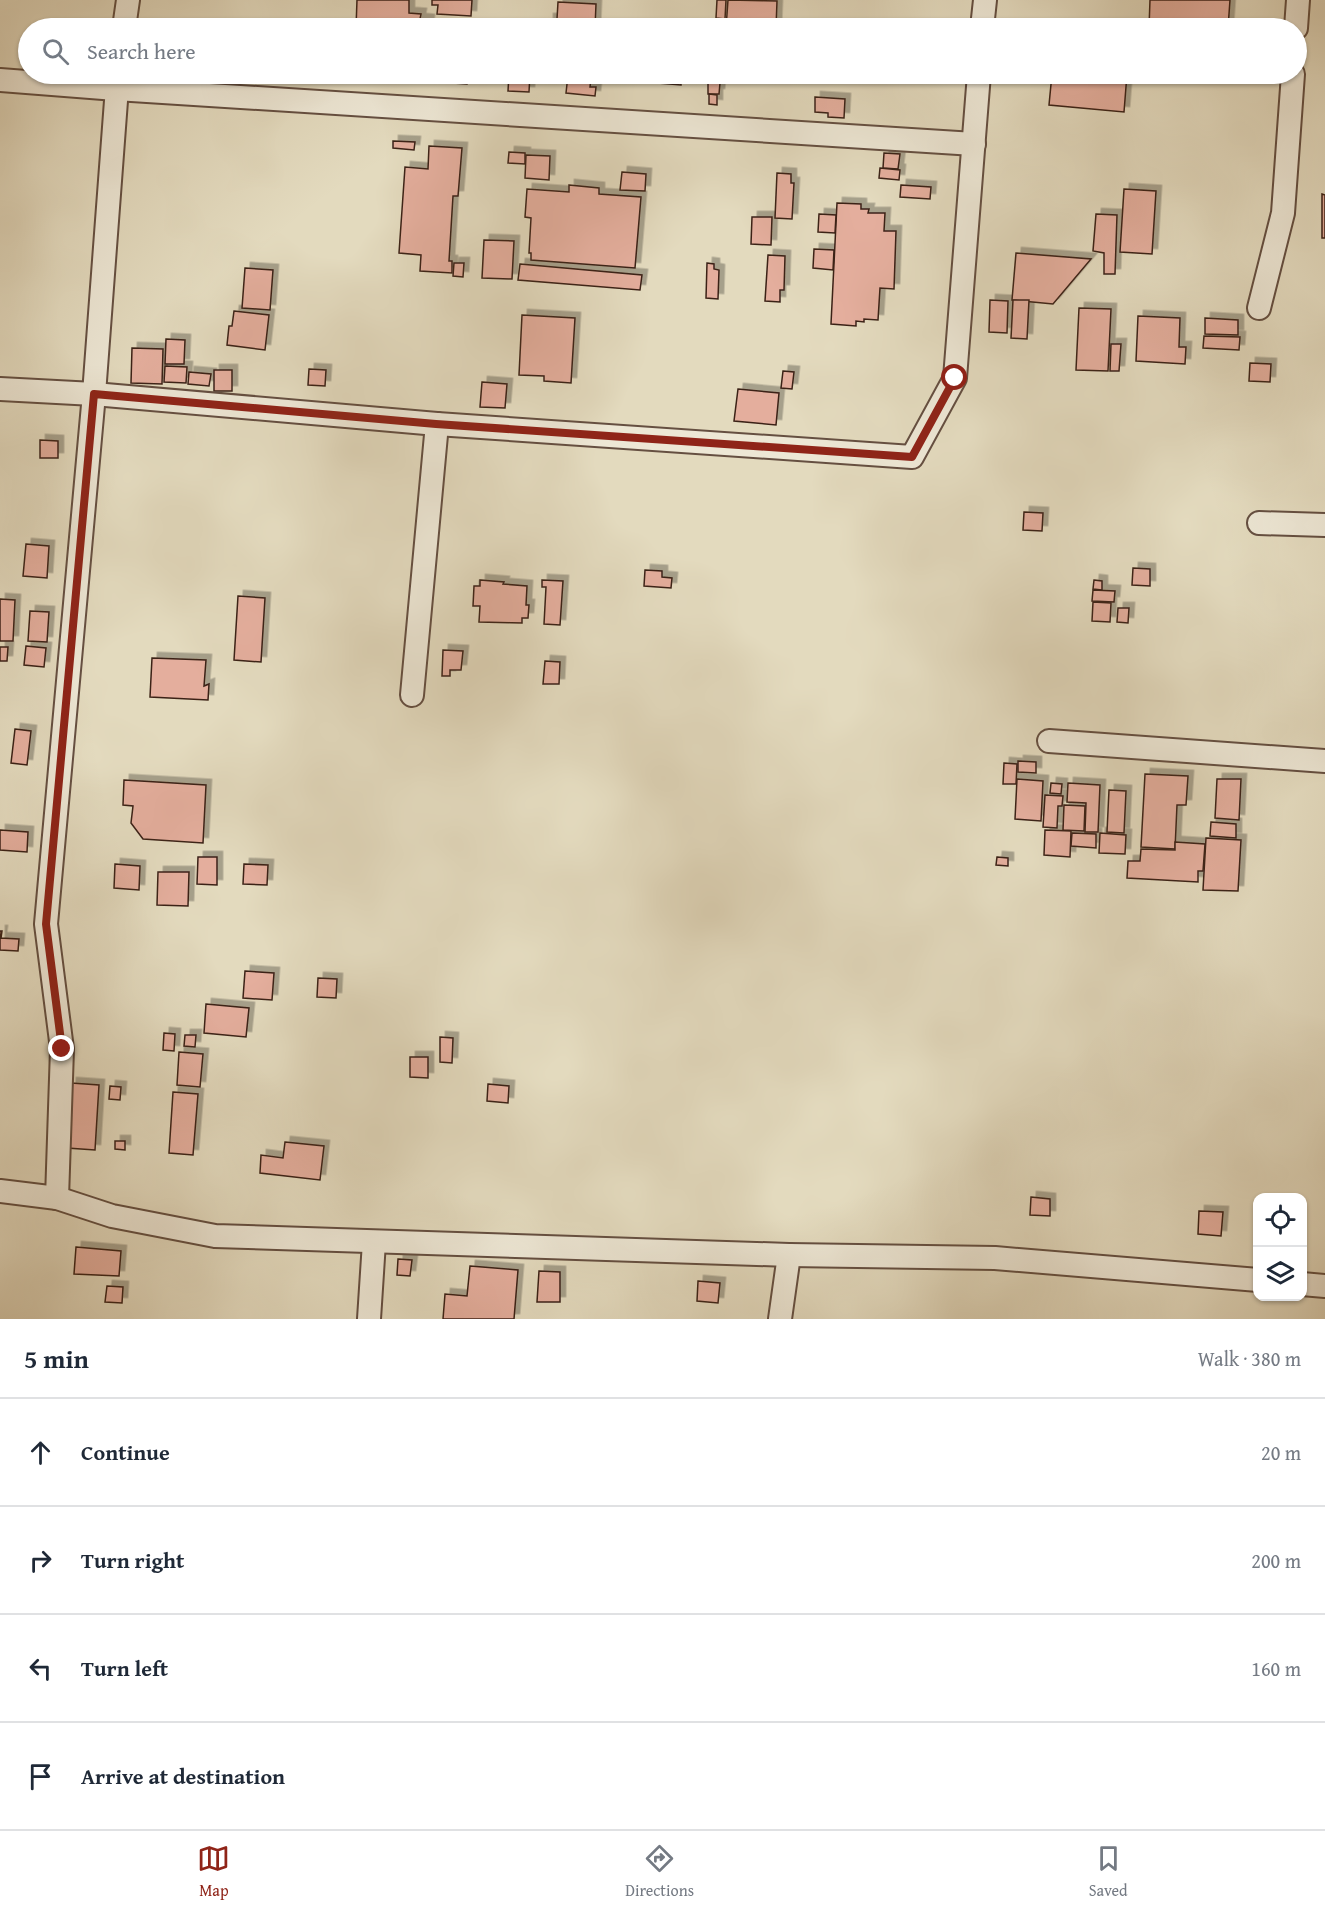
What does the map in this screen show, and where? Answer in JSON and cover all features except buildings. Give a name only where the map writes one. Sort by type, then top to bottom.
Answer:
[{"type":"street","points":[[125,18],[128,0]]},
{"type":"street","points":[[983,18],[985,0]]},
{"type":"street","points":[[1297,18],[1298,0]]},
{"type":"street","points":[[0,80],[18,80]]},
{"type":"street","points":[[57,1198],[62,1049],[46,924],[94,394],[117,84]]},
{"type":"street","points":[[158,84],[974,144]]},
{"type":"street","points":[[0,388],[436,424],[912,457],[955,378],[978,84]]},
{"type":"street","points":[[1259,308],[1283,213],[1292,84]]},
{"type":"street","points":[[412,694],[436,424]]},
{"type":"street","points":[[1259,523],[1325,525]]},
{"type":"street","points":[[1049,741],[1325,761]]},
{"type":"street","points":[[0,1191],[57,1198],[112,1216],[215,1236],[789,1255],[995,1258],[1253,1280]]},
{"type":"street","points":[[369,1319],[374,1242]]},
{"type":"street","points":[[780,1319],[789,1255]]},
{"type":"street","points":[[1307,1284],[1325,1286]]},
{"type":"route","points":[[62,1049],[46,924],[94,394],[436,424],[912,457],[955,378]]}]
